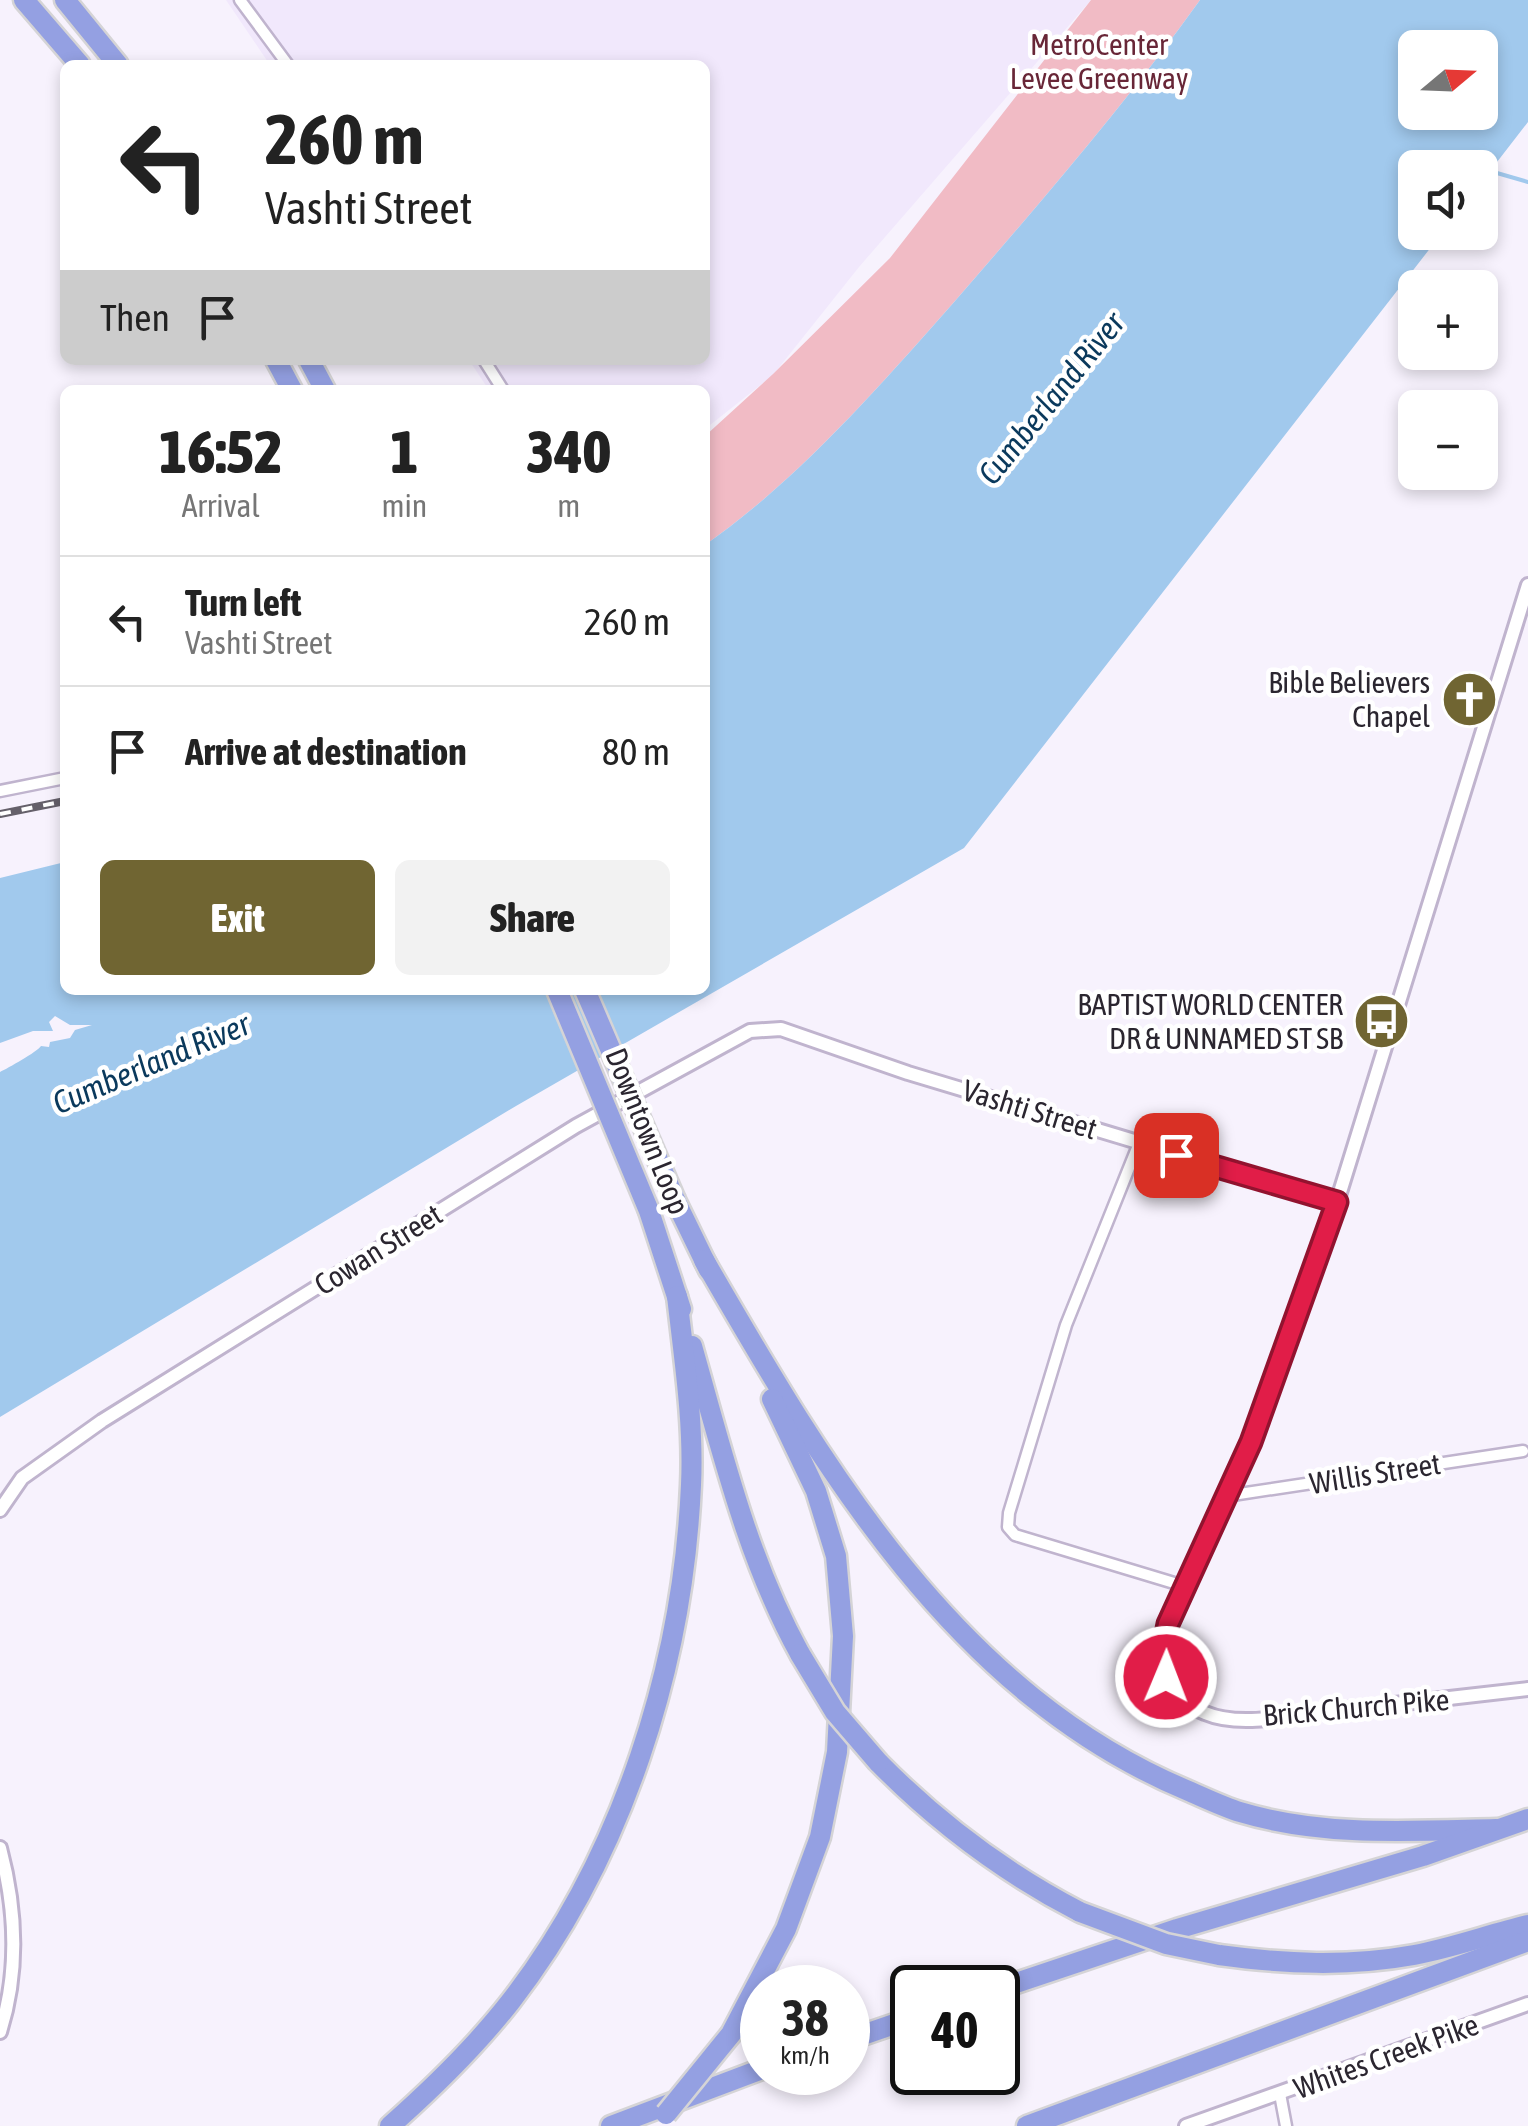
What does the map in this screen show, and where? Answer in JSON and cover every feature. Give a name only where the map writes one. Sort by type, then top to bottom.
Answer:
[{"type":"highway","points":[[24,0],[76,60]]},
{"type":"highway","points":[[65,0],[114,60]]},
{"type":"highway","name":"Downtown Loop","points":[[559,995],[649,1211],[678,1296]]},
{"type":"highway","name":"Downtown Loop","points":[[587,995],[704,1260]]},
{"type":"highway","points":[[704,1260],[794,1414],[843,1489],[906,1570],[963,1634],[1027,1693],[1090,1742],[1160,1779],[1240,1812],[1314,1828],[1402,1832],[1496,1828]]},
{"type":"highway","points":[[656,2126],[730,2034],[786,1929],[820,1837],[837,1752],[843,1636],[836,1556],[816,1491],[704,1260]]},
{"type":"highway","points":[[678,1296],[744,1525],[772,1604],[835,1712],[926,1810],[978,1852],[1029,1886],[1080,1912],[1166,1944],[1219,1956],[1281,1964],[1338,1964],[1415,1954],[1528,1925]]},
{"type":"highway","points":[[390,2126],[452,2067],[511,2001],[559,1928],[601,1851],[638,1760],[663,1678],[686,1568],[692,1481],[689,1400],[678,1296]]},
{"type":"highway","points":[[1020,1982],[1528,1820]]},
{"type":"highway","points":[[1027,2126],[1528,1941]]},
{"type":"highway","points":[[612,2126],[740,2077]]},
{"type":"street","points":[[240,0],[284,60]]},
{"type":"street","points":[[1139,1144],[1066,1325],[1008,1528],[1015,1535],[1184,1586],[1251,1442],[1337,1202],[1528,585]]},
{"type":"street","points":[[0,791],[60,779]]},
{"type":"street","name":"Vashti Street","points":[[781,1029],[908,1073],[1337,1202]]},
{"type":"street","name":"Cowan Street","points":[[0,1510],[22,1478],[102,1421],[576,1126],[750,1030],[781,1029]]},
{"type":"street","name":"Willis Street","points":[[1226,1496],[1524,1451]]},
{"type":"street","name":"Brick Church Pike","points":[[1184,1586],[1168,1624],[1162,1654],[1166,1677],[1186,1704],[1220,1718],[1266,1717],[1528,1689]]},
{"type":"street","points":[[0,1848],[11,1888],[14,1938],[9,2003],[0,2032]]},
{"type":"street","name":"Whites Creek Pike","points":[[1186,2126],[1528,2004]]},
{"type":"street","points":[[1280,2094],[1286,2126]]},
{"type":"shaded area","points":[[226,0],[1091,0],[859,267],[773,375],[710,425],[710,385],[486,385],[472,365],[710,365],[710,60],[267,60]]},
{"type":"green space","name":"MetroCenter Levee Greenway","points":[[1091,0],[1200,0],[1081,154],[897,366],[806,461],[710,541],[710,431],[890,258]]},
{"type":"water","name":"Cumberland River","points":[[1200,0],[1528,0],[1528,122],[1498,161],[1498,150],[1398,150],[1398,250],[1429,250],[1413,270],[1398,270],[1398,290],[964,848],[710,994],[710,541],[773,491],[867,399],[1050,191]]},
{"type":"water","name":"Cumberland River","points":[[60,863],[60,995],[709,995],[516,1106],[0,1417],[0,1072],[41,1046],[49,1047],[50,1042],[70,1038],[75,1030],[92,1025],[70,1025],[55,1016],[49,1022],[53,1031],[33,1031],[0,1043],[0,878]]},
{"type":"waterway","points":[[1498,173],[1528,182]]},
{"type":"railway","points":[[0,814],[60,802]]},
{"type":"place","name":"Bible Believers Chapel","points":[[1469,699]]},
{"type":"place","name":"BAPTIST WORLD CENTER DR & UNNAMED ST SB","points":[[1382,1021]]},
{"type":"route","points":[[1166,1677],[1162,1654],[1168,1624],[1251,1442],[1337,1202],[1176,1155]]}]
